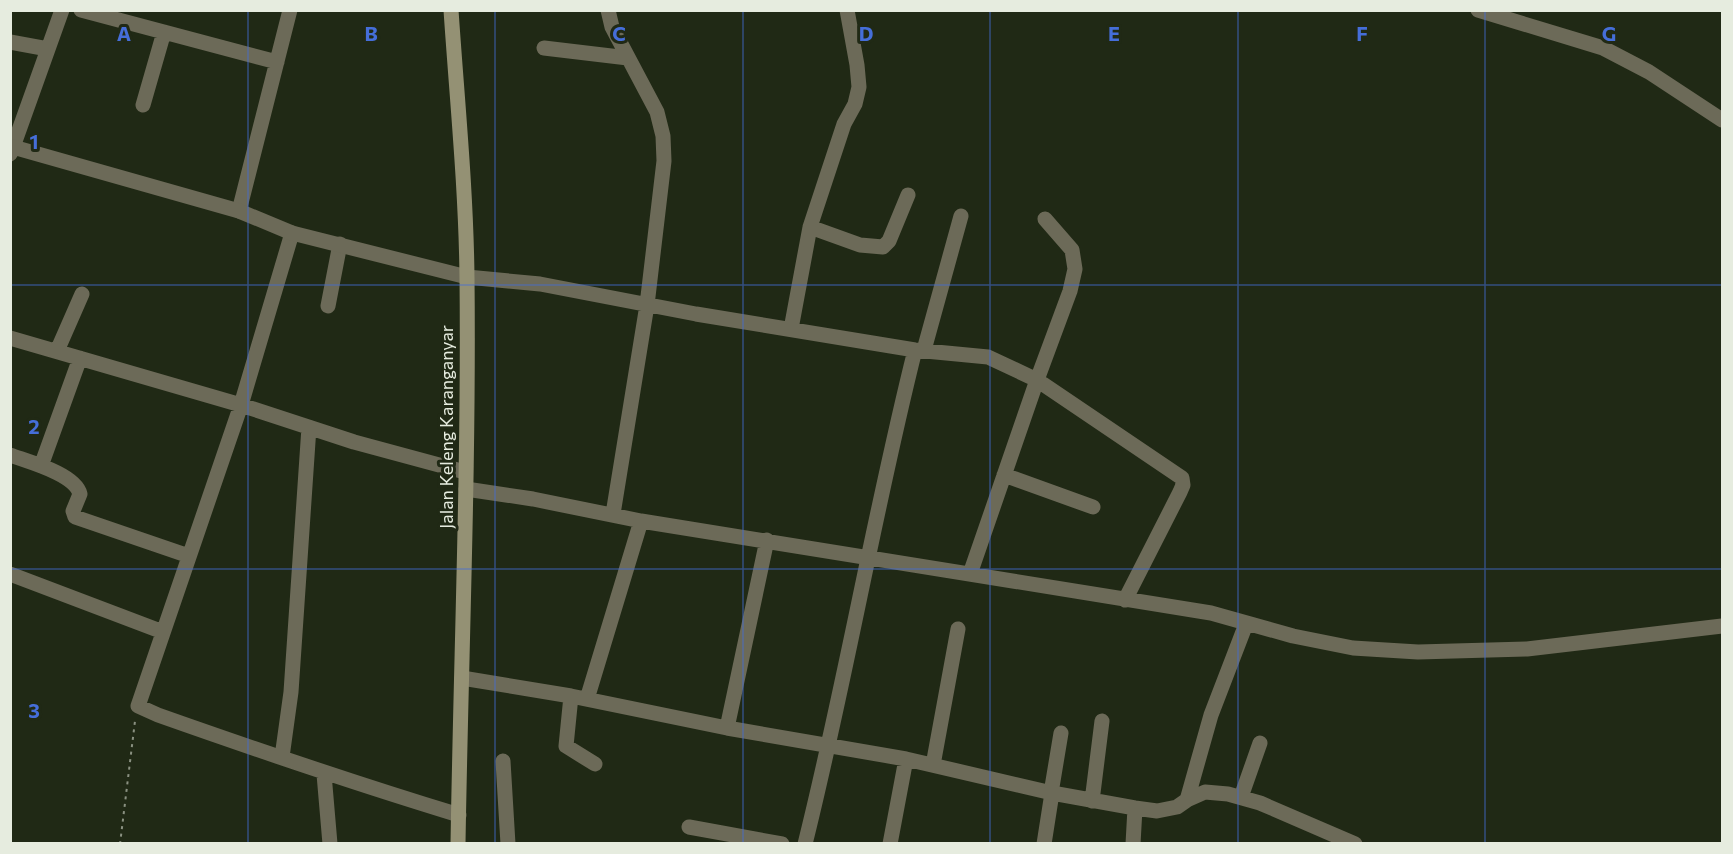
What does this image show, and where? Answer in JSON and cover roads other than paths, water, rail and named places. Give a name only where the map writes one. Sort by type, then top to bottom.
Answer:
[{"type":"main road","name":"Jalan Keleng Karanganyar","points":[[451,10],[464,194],[467,277],[466,489],[458,843]]},
{"type":"street","points":[[62,10],[11,149],[238,211],[292,233],[467,277],[540,284],[647,305],[919,350],[988,357],[1037,380],[1182,478],[1183,485],[1180,492],[1125,600]]},
{"type":"street","points":[[81,10],[277,62]]},
{"type":"street","points":[[238,211],[290,10]]},
{"type":"street","points":[[608,10],[612,27],[657,112],[663,136],[664,161],[647,305],[613,514]]},
{"type":"street","points":[[791,329],[810,226],[844,124],[855,104],[859,87],[847,10]]},
{"type":"street","points":[[1478,10],[1603,48],[1649,72],[1722,120]]},
{"type":"street","points":[[143,105],[164,32]]},
{"type":"street","points":[[10,42],[48,49]]},
{"type":"street","points":[[544,48],[628,58]]},
{"type":"street","points":[[810,226],[860,245],[883,247],[889,241],[908,195]]},
{"type":"street","points":[[805,843],[830,746],[894,433],[961,216]]},
{"type":"street","points":[[970,574],[1070,291],[1076,268],[1072,250],[1045,219]]},
{"type":"street","points":[[292,233],[241,405],[138,706],[324,774],[459,815]]},
{"type":"street","points":[[328,306],[340,244]]},
{"type":"street","points":[[57,351],[82,294]]},
{"type":"street","points":[[10,338],[241,405],[354,442],[465,472]]},
{"type":"street","points":[[41,466],[80,358]]},
{"type":"street","points":[[282,757],[291,692],[309,427]]},
{"type":"street","points":[[10,455],[70,480],[77,487],[80,496],[73,511],[75,517],[189,556]]},
{"type":"street","points":[[1004,475],[1093,507]]},
{"type":"street","points":[[466,489],[533,499],[641,521],[1211,613],[1246,624],[1353,648],[1418,652],[1527,649],[1722,626]]},
{"type":"street","points":[[587,699],[641,521]]},
{"type":"street","points":[[727,728],[767,540]]},
{"type":"street","points":[[10,574],[164,632]]},
{"type":"street","points":[[1187,800],[1210,715],[1246,624]]},
{"type":"street","points":[[933,765],[958,629]]},
{"type":"street","points":[[462,678],[571,696],[727,728],[906,759],[1052,793],[1135,808],[1157,811],[1177,807],[1205,792],[1228,794],[1260,803],[1355,843]]},
{"type":"street","points":[[571,696],[566,746],[595,764]]},
{"type":"street","points":[[1092,801],[1102,721]]},
{"type":"street","points":[[1044,843],[1061,733]]},
{"type":"street","points":[[1241,797],[1260,743]]},
{"type":"street","points":[[890,843],[906,759]]},
{"type":"street","points":[[503,761],[508,843]]},
{"type":"street","points":[[324,774],[330,843]]},
{"type":"street","points":[[1133,843],[1135,808]]},
{"type":"street","points":[[689,827],[782,843]]}]
